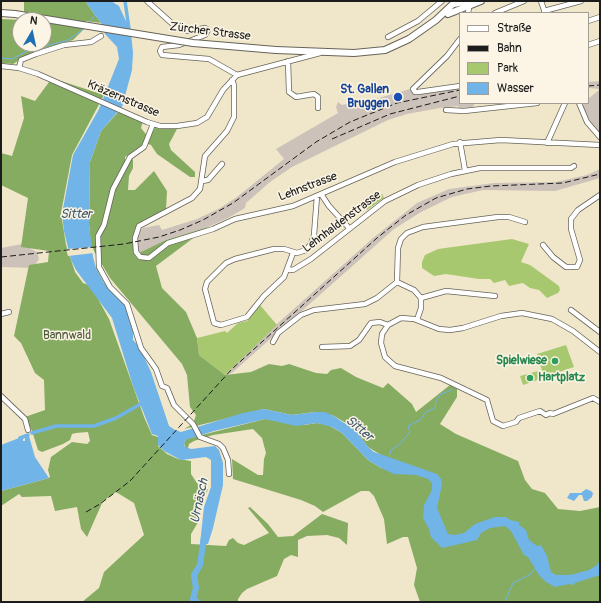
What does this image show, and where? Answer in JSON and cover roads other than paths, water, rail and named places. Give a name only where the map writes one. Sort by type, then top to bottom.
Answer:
[{"type":"main road","points":[[448,14],[461,2],[481,1]]},
{"type":"main road","name":"Zürcher Strasse","points":[[414,35],[426,30],[448,14],[461,2]]},
{"type":"main road","name":"Zürcher Strasse","points":[[1,13],[193,43],[295,53],[354,53],[378,51],[395,47],[461,2]]},
{"type":"street","points":[[147,1],[178,28],[189,31],[205,28],[208,30],[205,35],[179,45],[162,47],[160,51],[162,55],[209,59],[237,75]]},
{"type":"street","points":[[388,37],[418,21],[442,1]]},
{"type":"street","points":[[461,2],[470,3],[475,1]]},
{"type":"street","points":[[497,12],[524,1]]},
{"type":"street","points":[[542,1],[544,12],[581,1]]},
{"type":"street","points":[[461,2],[467,12]]},
{"type":"street","points":[[589,21],[600,17]]},
{"type":"street","points":[[19,68],[21,60],[36,54],[64,45],[91,42],[101,36]]},
{"type":"street","points":[[459,40],[447,56],[413,89],[415,92],[418,92],[459,86]]},
{"type":"street","points":[[589,46],[600,41]]},
{"type":"street","name":"Kräzernstrasse","points":[[288,61],[295,53]]},
{"type":"street","name":"Kräzernstrasse","points":[[1,66],[19,68],[78,91],[147,122],[177,126],[201,121],[212,112],[221,93],[237,75],[321,53]]},
{"type":"street","points":[[288,61],[288,88],[290,94],[299,98],[314,94],[318,97],[318,108]]},
{"type":"street","name":"Lehnstrasse","points":[[232,80],[234,85],[234,117],[227,131],[205,156],[202,166],[202,181],[200,189],[192,198],[139,226],[134,238],[136,252],[140,257],[149,258],[172,241],[204,232],[235,219],[293,206],[395,162],[460,142],[497,140],[600,145]]},
{"type":"street","points":[[446,110],[464,111],[528,104]]},
{"type":"street","points":[[547,143],[566,104]]},
{"type":"street","points":[[579,104],[587,122],[600,137]]},
{"type":"street","points":[[153,124],[144,147],[130,157],[113,189],[104,225],[98,236],[98,261],[104,279],[127,304],[141,348],[156,369],[162,386],[167,388],[174,405],[193,424],[200,436],[219,444],[223,448],[228,460],[229,474]]},
{"type":"street","points":[[460,142],[465,170]]},
{"type":"street","name":"Lehnstrasse","points":[[202,181],[208,180],[222,164]]},
{"type":"street","name":"Lehnhaldenstrasse","points":[[287,269],[293,270],[311,259],[376,207],[398,193],[430,181],[465,170],[492,168],[571,168],[574,166]]},
{"type":"street","points":[[319,195],[349,228]]},
{"type":"street","points":[[293,253],[284,277],[246,318],[221,325],[214,323],[205,285],[223,266],[235,259],[281,248],[293,253],[304,251],[312,242],[319,195]]},
{"type":"street","points":[[543,245],[553,258],[570,268],[577,267],[580,260],[571,229],[571,219],[578,210],[600,195]]},
{"type":"street","points":[[273,342],[278,333],[301,315],[318,310],[365,304],[377,298],[397,282],[398,246],[404,236],[414,229],[498,216],[509,217],[525,222]]},
{"type":"street","points":[[397,282],[414,290],[421,298],[421,308],[417,320]]},
{"type":"street","points":[[421,298],[446,291],[495,296]]},
{"type":"street","points":[[571,310],[600,332]]},
{"type":"street","points":[[1,314],[9,312]]},
{"type":"street","points":[[599,350],[561,324],[548,318],[532,314],[510,313],[463,328],[450,330],[439,329],[417,320],[401,318],[388,325],[382,334],[381,343],[383,354],[390,363],[398,367],[441,378],[483,396],[486,400],[493,421],[503,426],[516,422],[519,418],[540,411],[546,414],[553,414],[593,398],[600,402]]},
{"type":"street","points":[[322,347],[350,346],[359,340],[371,324],[380,322],[388,325]]},
{"type":"street","points":[[1,396],[25,419],[28,430]]},
{"type":"water","name":"Sitter","points":[[85,1],[111,1],[119,6],[131,32],[133,53],[132,70],[122,107],[101,131],[90,162],[89,224],[93,257],[96,268],[104,283],[125,304],[133,332],[133,340],[139,346],[151,372],[169,426],[181,432],[243,413],[264,409],[292,415],[324,412],[332,415],[355,430],[368,447],[374,452],[437,474],[441,479],[442,484],[437,508],[448,534],[455,535],[464,533],[475,524],[495,517],[506,517],[510,520],[519,522],[519,525],[526,530],[529,540],[537,546],[541,545],[547,556],[551,572],[556,575],[570,575],[589,570],[597,565],[600,560],[600,575],[573,585],[569,584],[555,587],[546,582],[539,575],[528,557],[524,555],[511,531],[505,526],[490,528],[481,533],[477,540],[442,548],[431,537],[429,529],[423,518],[424,505],[432,490],[432,483],[428,479],[416,475],[394,474],[381,468],[368,460],[342,433],[332,427],[317,423],[296,426],[265,419],[214,431],[185,440],[184,446],[191,449],[215,446],[219,450],[223,463],[223,485],[213,528],[208,544],[200,544],[204,507],[211,487],[211,460],[206,457],[181,460],[164,451],[158,445],[158,436],[152,434],[133,386],[112,318],[76,270],[71,260],[64,231],[62,214],[73,155],[99,109],[119,59],[117,47],[105,34],[101,23]]},
{"type":"water","points":[[29,436],[35,457],[49,478],[1,491],[1,445],[19,438],[23,438],[23,441],[25,441],[25,437]]},
{"type":"water","points":[[586,489],[593,493],[592,497],[587,501],[584,501],[582,495],[579,495],[574,501],[567,498],[570,493],[581,493]]},
{"type":"waterway","points":[[125,1],[129,29]]},
{"type":"waterway","points":[[89,24],[95,15]]},
{"type":"waterway","points":[[1,58],[12,59],[27,51],[68,40],[85,28]]},
{"type":"waterway","points":[[389,457],[391,450],[400,444],[410,432],[408,426],[420,420],[426,412],[435,408],[436,401],[441,394],[452,390]]},
{"type":"waterway","points":[[32,433],[56,426],[94,426],[116,418],[144,402]]},
{"type":"waterway","points":[[20,438],[28,435]]},
{"type":"waterway","name":"Urnäsch","points":[[197,602],[193,599],[196,588],[194,575],[200,565],[204,537]]},
{"type":"waterway","points":[[505,602],[513,583],[531,574],[536,567]]},
{"type":"railway","points":[[589,86],[600,85]]},
{"type":"railway","points":[[1,257],[124,244],[159,237],[180,230],[203,220],[233,203],[316,142],[350,122],[397,103],[459,90]]},
{"type":"railway","points":[[332,139],[390,114],[459,96]]},
{"type":"railway","points":[[86,512],[100,504],[130,481],[232,369],[377,238],[406,215],[436,198],[467,189],[491,186],[563,183],[600,174]]},
{"type":"place","name":"St. Gallen Bruggen","points":[[398,97]]},
{"type":"place","name":"Spielwiese","points":[[555,361]]},
{"type":"place","name":"Hartplatz","points":[[530,378]]},
{"type":"park label","name":"Bannwald","points":[[67,336]]}]
